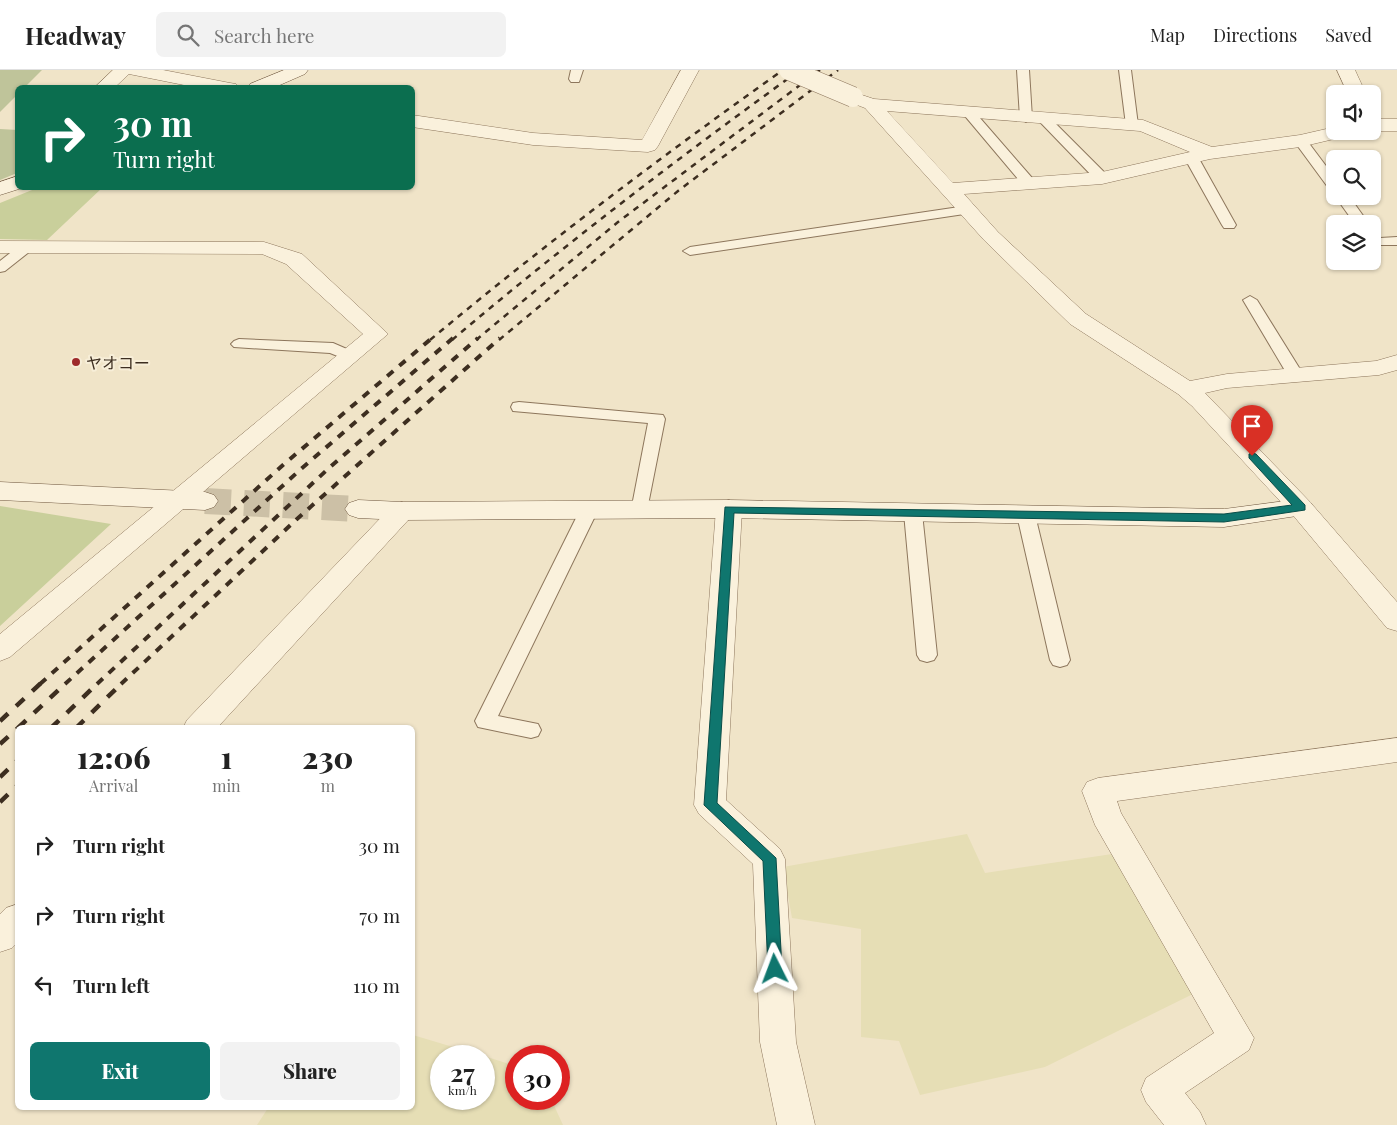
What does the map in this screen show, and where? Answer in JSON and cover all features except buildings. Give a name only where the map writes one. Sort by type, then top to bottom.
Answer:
[{"type":"street","points":[[107,85],[123,70]]},
{"type":"street","points":[[135,70],[214,85]]},
{"type":"street","points":[[263,85],[299,70]]},
{"type":"street","points":[[415,121],[533,139],[648,146],[690,70]]},
{"type":"street","points":[[789,70],[862,100],[969,113],[1143,126],[1210,153]]},
{"type":"street","points":[[1346,70],[1353,85]]},
{"type":"street","points":[[862,100],[966,210],[1078,318],[1186,389],[1216,417],[1389,599],[1397,621]]},
{"type":"street","points":[[1381,125],[1397,125]]},
{"type":"street","points":[[947,189],[1102,178],[1210,153],[1300,141],[1326,135]]},
{"type":"street","points":[[0,189],[15,183]]},
{"type":"street","points":[[0,247],[24,249],[264,248],[294,259],[377,334],[176,500],[0,650]]},
{"type":"street","points":[[1186,389],[1227,381],[1379,368],[1397,362]]},
{"type":"street","points":[[0,491],[205,501]]},
{"type":"street","points":[[358,509],[402,511],[640,511],[729,509],[1224,518],[1301,508]]},
{"type":"street","points":[[729,509],[710,805],[770,858],[778,1042],[796,1125]]},
{"type":"street","points":[[201,725],[402,511]]},
{"type":"street","points":[[1187,1125],[1158,1090],[1236,1038],[1106,816],[1098,791],[1397,750]]},
{"type":"street","points":[[0,937],[15,921]]},
{"type":"lane","points":[[1023,70],[1035,119],[1102,178]]},
{"type":"lane","points":[[1125,70],[1132,126]]},
{"type":"lane","points":[[969,113],[1028,182]]},
{"type":"lane","points":[[1300,141],[1326,175]]},
{"type":"lane","points":[[1190,157],[1229,225]]},
{"type":"lane","points":[[690,252],[966,210]]},
{"type":"lane","points":[[1381,242],[1397,241]]},
{"type":"lane","points":[[0,268],[24,249]]},
{"type":"lane","points":[[1250,300],[1295,374]]},
{"type":"lane","points":[[239,344],[334,348],[350,356]]},
{"type":"lane","points":[[519,407],[657,419],[640,511]]},
{"type":"lane","points":[[531,730],[485,721],[588,510]]},
{"type":"lane","points":[[912,513],[927,655]]},
{"type":"lane","points":[[1026,515],[1060,660]]},
{"type":"shaded area","points":[[967,834],[985,873],[1119,853],[1195,993],[1045,1067],[920,1095],[899,1041],[861,1037],[861,929],[792,918],[783,867]]},
{"type":"shaded area","points":[[415,1036],[446,1045],[430,1045],[430,1110],[495,1110],[495,1059],[505,1063],[505,1110],[556,1110],[563,1125],[257,1125],[267,1110],[415,1110]]},
{"type":"green space","points":[[0,70],[42,70],[27,85],[15,85],[15,97],[0,112]]},
{"type":"green space","points":[[0,129],[15,130],[15,174],[0,180]]},
{"type":"green space","points":[[32,190],[100,190],[47,240],[0,239],[0,203]]},
{"type":"green space","points":[[0,506],[111,524],[0,626]]},
{"type":"tunnel","points":[[205,501],[358,509]]},
{"type":"railway","points":[[430,340],[604,202],[783,70]]},
{"type":"railway","points":[[452,340],[623,202],[800,70]]},
{"type":"railway","points":[[476,340],[618,222],[820,70]]},
{"type":"railway","points":[[499,340],[678,191],[838,70]]},
{"type":"railway","points":[[40,684],[283,465],[432,338]]},
{"type":"railway","points":[[65,684],[301,469],[453,338]]},
{"type":"railway","points":[[97,684],[329,468],[478,338]]},
{"type":"railway","points":[[121,684],[297,519],[500,338]]},
{"type":"railway","points":[[0,721],[41,683]]},
{"type":"railway","points":[[21,725],[66,683]]},
{"type":"railway","points":[[54,725],[98,683]]},
{"type":"railway","points":[[79,725],[122,683]]},
{"type":"railway","points":[[0,744],[15,731]]},
{"type":"railway","points":[[0,777],[15,763]]},
{"type":"railway","points":[[0,802],[15,788]]},
{"type":"place","name":"ヤオコー","points":[[76,362]]},
{"type":"route","points":[[775,969],[770,858],[710,805],[729,509],[1224,518],[1301,508],[1252,456]]}]
